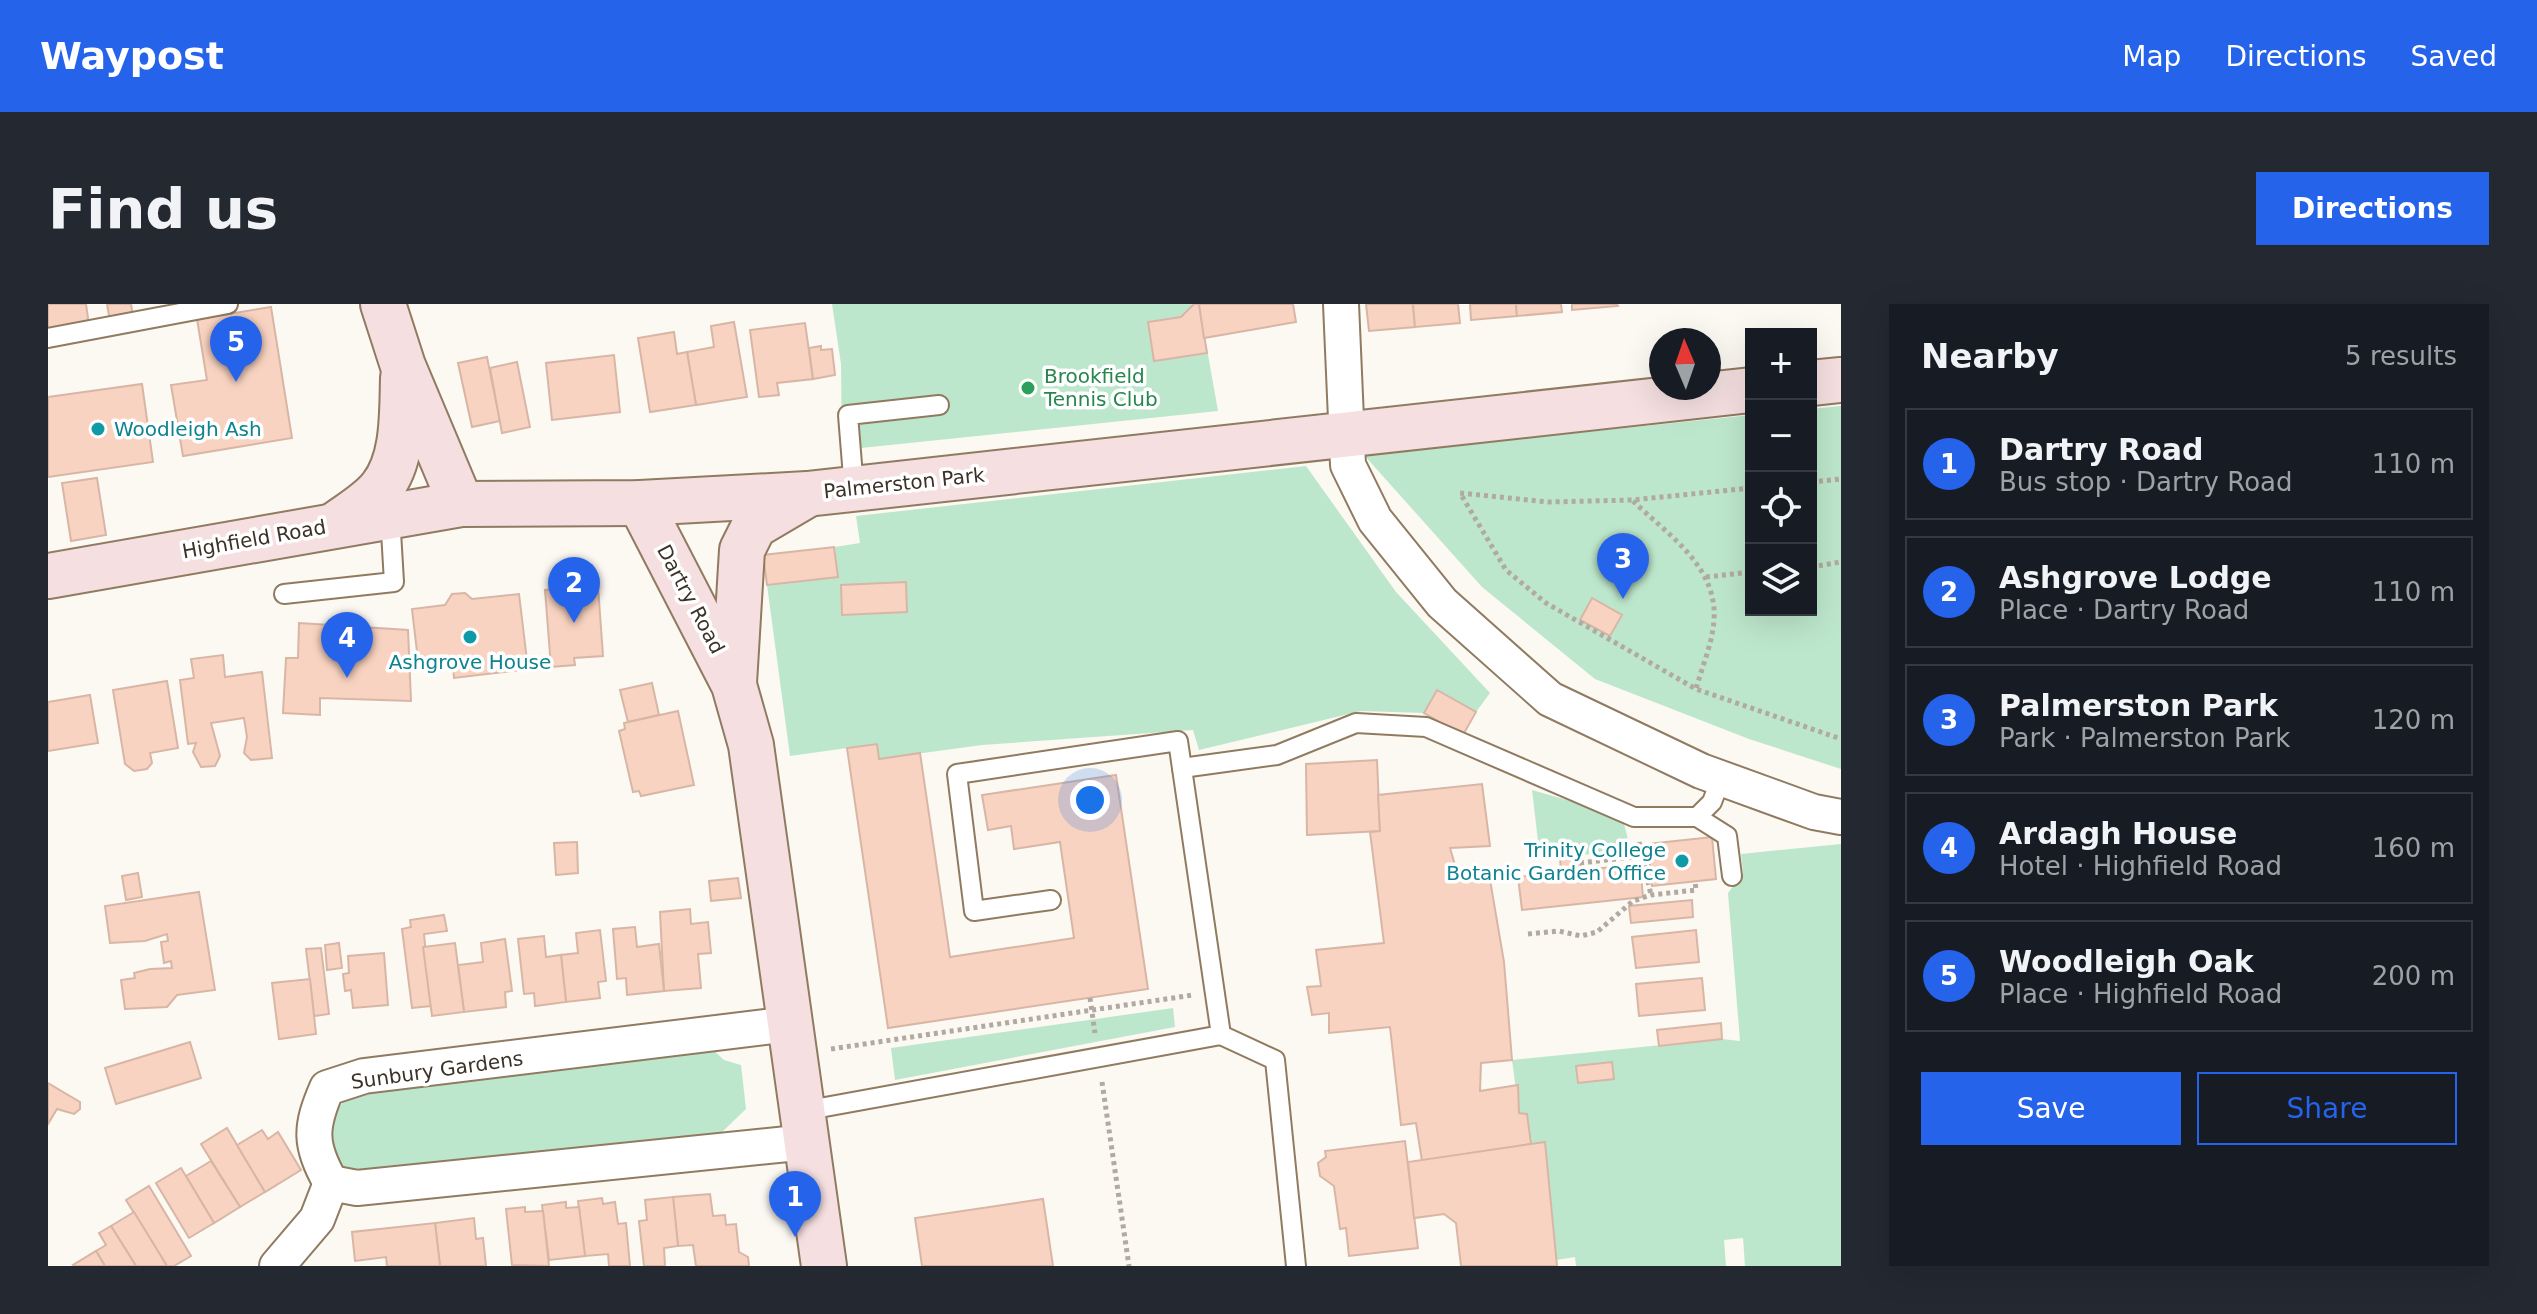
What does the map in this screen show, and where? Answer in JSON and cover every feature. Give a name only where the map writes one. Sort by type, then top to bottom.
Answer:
[{"type":"street","points":[[383,304],[403,366],[461,504]]},
{"type":"street","points":[[1341,304],[1348,465],[1375,520],[1442,603],[1550,699],[1721,778],[1814,812],[1841,817]]},
{"type":"street","points":[[334,525],[382,488],[392,466],[398,446],[403,366]]},
{"type":"street","points":[[1817,382],[1841,380]]},
{"type":"street","name":"Palmerston Park","points":[[461,504],[640,503],[807,494],[1745,391]]},
{"type":"street","points":[[734,685],[742,550],[754,526],[807,494]]},
{"type":"street","name":"Dartry Road","points":[[640,503],[734,685],[751,745],[824,1266]]},
{"type":"street","name":"Highfield Road","points":[[48,576],[461,504]]},
{"type":"street","name":"Sunbury Gardens","points":[[331,1183],[317,1159],[312,1122],[327,1088],[364,1076],[792,1039]]},
{"type":"street","points":[[277,1266],[317,1219],[331,1183],[357,1188],[805,1127]]},
{"type":"lane","points":[[48,338],[146,312],[228,304]]},
{"type":"lane","points":[[854,489],[848,415],[939,405]]},
{"type":"lane","points":[[284,594],[394,582],[390,515]]},
{"type":"lane","points":[[1182,768],[1277,755],[1356,723],[1426,727],[1634,817],[1697,817],[1727,836],[1732,876]]},
{"type":"lane","points":[[1051,900],[974,911],[957,774],[1178,741],[1221,1035]]},
{"type":"lane","points":[[1697,817],[1712,802],[1721,778]]},
{"type":"lane","points":[[805,1127],[1099,1058],[1221,1035],[1275,1060],[1296,1266]]},
{"type":"path","points":[[1817,481],[1841,479]]},
{"type":"path","points":[[1745,489],[1632,500],[1548,502],[1460,493],[1506,570],[1546,603],[1696,689],[1841,739]]},
{"type":"path","points":[[1632,500],[1702,568],[1712,593],[1714,621],[1696,689]]},
{"type":"path","points":[[1817,566],[1841,562]]},
{"type":"path","points":[[1706,577],[1745,573]]},
{"type":"path","points":[[1634,817],[1651,895]]},
{"type":"path","points":[[1580,863],[1642,856]]},
{"type":"path","points":[[1528,934],[1559,931],[1581,936],[1597,932],[1633,901],[1651,895],[1696,890],[1695,881]]},
{"type":"path","points":[[792,1039],[1091,1011],[1215,992]]},
{"type":"path","points":[[1090,998],[1129,1266]]},
{"type":"green space","name":"Brookfield Tennis Club","points":[[832,304],[1199,304],[1218,411],[842,450],[841,364]]},
{"type":"green space","points":[[1841,406],[1841,769],[1749,739],[1595,679],[1482,587],[1364,455],[1745,416],[1745,616],[1817,616],[1817,408]]},
{"type":"green space","points":[[1306,466],[1396,592],[1490,693],[1476,712],[1437,690],[1424,713],[1361,711],[1199,750],[1193,730],[982,745],[879,759],[876,744],[790,756],[767,585],[838,576],[835,547],[860,543],[856,516]]},
{"type":"green space","points":[[1532,790],[1622,816],[1631,851],[1540,858]]},
{"type":"green space","points":[[1841,844],[1841,1266],[1745,1266],[1743,1238],[1724,1240],[1726,1266],[1576,1266],[1575,1257],[1556,1260],[1545,1142],[1531,1144],[1527,1114],[1519,1113],[1512,1060],[1722,1039],[1740,1041],[1728,893],[1743,873],[1741,854]]},
{"type":"green space","points":[[1173,1008],[1175,1027],[895,1080],[891,1048]]},
{"type":"green space","points":[[711,1048],[724,1060],[741,1065],[746,1109],[722,1132],[358,1175],[335,1161],[331,1138],[333,1119],[342,1103],[362,1089]]},
{"type":"building","points":[[48,304],[86,304],[89,325],[48,333]]},
{"type":"building","points":[[107,304],[131,304],[133,317],[110,321]]},
{"type":"building","points":[[1194,304],[1199,304],[1207,353],[1154,361],[1148,322],[1181,317]]},
{"type":"building","points":[[1199,304],[1293,304],[1296,322],[1204,338]]},
{"type":"building","points":[[1366,304],[1413,304],[1415,327],[1369,331]]},
{"type":"building","points":[[1413,304],[1458,304],[1460,323],[1415,327]]},
{"type":"building","points":[[1470,304],[1516,304],[1517,316],[1471,320]]},
{"type":"building","points":[[1516,304],[1561,304],[1562,312],[1517,316]]},
{"type":"building","points":[[1572,304],[1617,304],[1618,306],[1572,310]]},
{"type":"building","points":[[271,307],[292,438],[183,456],[171,385],[207,380],[197,319]]},
{"type":"building","points":[[734,322],[747,397],[696,405],[687,352],[714,347],[711,326]]},
{"type":"building","points":[[805,323],[813,379],[777,383],[779,395],[759,397],[750,330]]},
{"type":"building","points":[[674,332],[677,354],[687,352],[696,405],[650,412],[638,338]]},
{"type":"building","points":[[821,346],[821,350],[832,349],[835,375],[813,379],[809,348]]},
{"type":"building","points":[[614,355],[620,412],[552,420],[546,363]]},
{"type":"building","points":[[487,357],[500,421],[472,427],[458,363]]},
{"type":"building","points":[[517,362],[530,427],[502,433],[490,368]]},
{"type":"building","name":"Woodleigh Ash","points":[[142,384],[153,462],[48,477],[48,397]]},
{"type":"building","points":[[97,478],[106,535],[71,541],[62,483]]},
{"type":"building","points":[[834,547],[838,577],[767,585],[763,555]]},
{"type":"building","points":[[906,582],[907,612],[842,615],[841,585]]},
{"type":"building","points":[[598,586],[603,656],[574,658],[575,665],[551,667],[545,590]]},
{"type":"building","name":"Ashgrove House","points":[[465,593],[472,599],[519,594],[528,669],[454,678],[453,666],[419,669],[412,609],[445,605],[452,594]]},
{"type":"building","points":[[1592,598],[1622,615],[1610,636],[1580,620]]},
{"type":"building","points":[[299,623],[408,630],[411,701],[320,698],[320,715],[283,713],[286,658],[298,658]]},
{"type":"building","points":[[223,655],[225,677],[262,672],[272,758],[251,760],[244,753],[247,737],[244,718],[211,723],[220,756],[215,766],[201,767],[193,752],[196,743],[188,744],[180,680],[194,678],[191,659]]},
{"type":"building","points":[[167,681],[178,748],[150,753],[152,763],[147,769],[134,771],[125,764],[113,690]]},
{"type":"building","points":[[652,683],[659,715],[628,722],[620,690]]},
{"type":"building","points":[[1437,690],[1476,712],[1463,735],[1424,713]]},
{"type":"building","points":[[90,695],[98,743],[48,751],[48,702]]},
{"type":"building","points":[[678,711],[694,785],[641,796],[639,791],[633,792],[619,731],[625,729],[624,723]]},
{"type":"building","points":[[877,744],[879,759],[920,753],[950,957],[1074,938],[1060,842],[1014,849],[1011,826],[988,830],[982,795],[1116,775],[1148,989],[888,1028],[847,748]]},
{"type":"building","points":[[1377,760],[1380,831],[1307,835],[1306,764]]},
{"type":"building","points":[[1482,784],[1490,846],[1450,848],[1459,879],[1489,874],[1504,962],[1512,1060],[1481,1063],[1480,1091],[1518,1085],[1519,1113],[1527,1114],[1531,1144],[1422,1161],[1416,1123],[1401,1125],[1390,1027],[1329,1033],[1329,1013],[1312,1015],[1307,987],[1321,986],[1316,950],[1384,943],[1370,832],[1380,831],[1378,795]]},
{"type":"building","name":"Trinity College Botanic Garden Office","points":[[1712,837],[1716,879],[1652,886],[1648,844]]},
{"type":"building","points":[[577,842],[578,873],[556,875],[554,843]]},
{"type":"building","points":[[1580,855],[1581,871],[1561,873],[1560,857]]},
{"type":"building","points":[[1640,864],[1643,897],[1522,910],[1518,877]]},
{"type":"building","points":[[138,873],[142,897],[126,900],[122,876]]},
{"type":"building","points":[[738,878],[741,898],[711,901],[709,881]]},
{"type":"building","points":[[199,892],[215,990],[177,995],[167,1007],[125,1009],[121,980],[135,978],[134,973],[150,969],[172,968],[171,961],[164,963],[161,942],[168,941],[167,934],[145,941],[110,943],[105,906]]},
{"type":"building","points":[[1692,900],[1693,917],[1631,923],[1629,906]]},
{"type":"building","points":[[690,909],[691,924],[708,922],[711,953],[698,954],[701,988],[664,991],[660,912]]},
{"type":"building","points":[[444,915],[447,931],[424,934],[431,1006],[412,1008],[402,929],[411,927],[410,920]]},
{"type":"building","points":[[635,927],[637,947],[659,944],[664,991],[627,995],[626,978],[617,979],[613,929]]},
{"type":"building","points":[[600,930],[606,981],[598,982],[600,998],[566,1002],[561,955],[578,953],[576,933]]},
{"type":"building","points":[[1696,930],[1699,962],[1636,968],[1632,937]]},
{"type":"building","points":[[544,936],[546,957],[561,955],[566,1002],[535,1006],[534,993],[524,994],[518,939]]},
{"type":"building","points":[[505,939],[512,991],[505,992],[506,1007],[464,1012],[458,965],[483,962],[481,943]]},
{"type":"building","points":[[339,943],[342,968],[327,970],[325,945]]},
{"type":"building","points":[[455,943],[464,1012],[432,1016],[423,947]]},
{"type":"building","points":[[321,948],[329,1014],[314,1016],[306,949]]},
{"type":"building","points":[[384,953],[388,1005],[353,1008],[351,990],[345,991],[343,974],[349,973],[348,956]]},
{"type":"building","points":[[1702,978],[1705,1010],[1639,1016],[1636,984]]},
{"type":"building","points":[[310,979],[316,1034],[279,1039],[272,983]]},
{"type":"building","points":[[1721,1023],[1722,1039],[1659,1046],[1657,1030]]},
{"type":"building","points":[[190,1042],[201,1078],[116,1104],[105,1068]]},
{"type":"building","points":[[1612,1062],[1614,1079],[1578,1083],[1576,1066]]},
{"type":"building","points":[[48,1083],[80,1102],[80,1109],[74,1114],[57,1109],[48,1124]]},
{"type":"building","points":[[227,1128],[265,1192],[240,1207],[201,1144]]},
{"type":"building","points":[[262,1130],[268,1139],[278,1132],[301,1170],[265,1192],[237,1145]]},
{"type":"building","points":[[1405,1141],[1418,1248],[1349,1256],[1346,1228],[1340,1229],[1334,1186],[1320,1176],[1318,1163],[1326,1157],[1325,1151]]},
{"type":"building","points":[[1545,1142],[1557,1266],[1461,1266],[1456,1223],[1444,1214],[1414,1218],[1408,1162]]},
{"type":"building","points":[[211,1161],[240,1207],[214,1223],[186,1176]]},
{"type":"building","points":[[181,1168],[214,1223],[189,1238],[156,1183]]},
{"type":"building","points":[[149,1186],[191,1256],[174,1266],[167,1266],[126,1200]]},
{"type":"building","points":[[710,1194],[713,1216],[725,1215],[726,1225],[736,1224],[739,1252],[748,1257],[749,1266],[696,1266],[693,1245],[678,1246],[673,1197]]},
{"type":"building","points":[[673,1197],[678,1246],[664,1248],[665,1266],[644,1266],[639,1221],[647,1220],[645,1200]]},
{"type":"building","points":[[602,1198],[603,1204],[615,1202],[618,1224],[626,1223],[630,1266],[609,1266],[608,1254],[585,1256],[578,1201]]},
{"type":"building","points":[[1043,1199],[1053,1266],[922,1266],[915,1218]]},
{"type":"building","points":[[566,1202],[566,1208],[579,1207],[585,1256],[549,1260],[542,1205]]},
{"type":"building","points":[[525,1207],[525,1212],[543,1211],[549,1266],[512,1265],[506,1209]]},
{"type":"building","points":[[134,1212],[167,1266],[136,1266],[111,1226]]},
{"type":"building","points":[[474,1218],[476,1239],[483,1238],[486,1266],[440,1266],[435,1223]]},
{"type":"building","points":[[435,1223],[440,1266],[387,1266],[386,1257],[355,1261],[352,1232]]},
{"type":"building","points":[[111,1226],[136,1266],[105,1266],[96,1251],[106,1245],[99,1233]]},
{"type":"building","points":[[96,1251],[105,1266],[73,1265]]},
{"type":"place","name":"Woodleigh Oak","points":[[236,382]]},
{"type":"place","name":"Brookfield Tennis Club","points":[[1028,388]]},
{"type":"place","name":"Woodleigh Ash","points":[[98,429]]},
{"type":"place","name":"Palmerston Park","points":[[1623,599]]},
{"type":"place","name":"Ashgrove Lodge","points":[[574,623]]},
{"type":"place","name":"Ashgrove House","points":[[470,637]]},
{"type":"place","name":"Ardagh House","points":[[347,678]]},
{"type":"place","name":"Trinity College Botanic Garden Office","points":[[1682,861]]},
{"type":"place","name":"Dartry Road","points":[[795,1237]]}]
